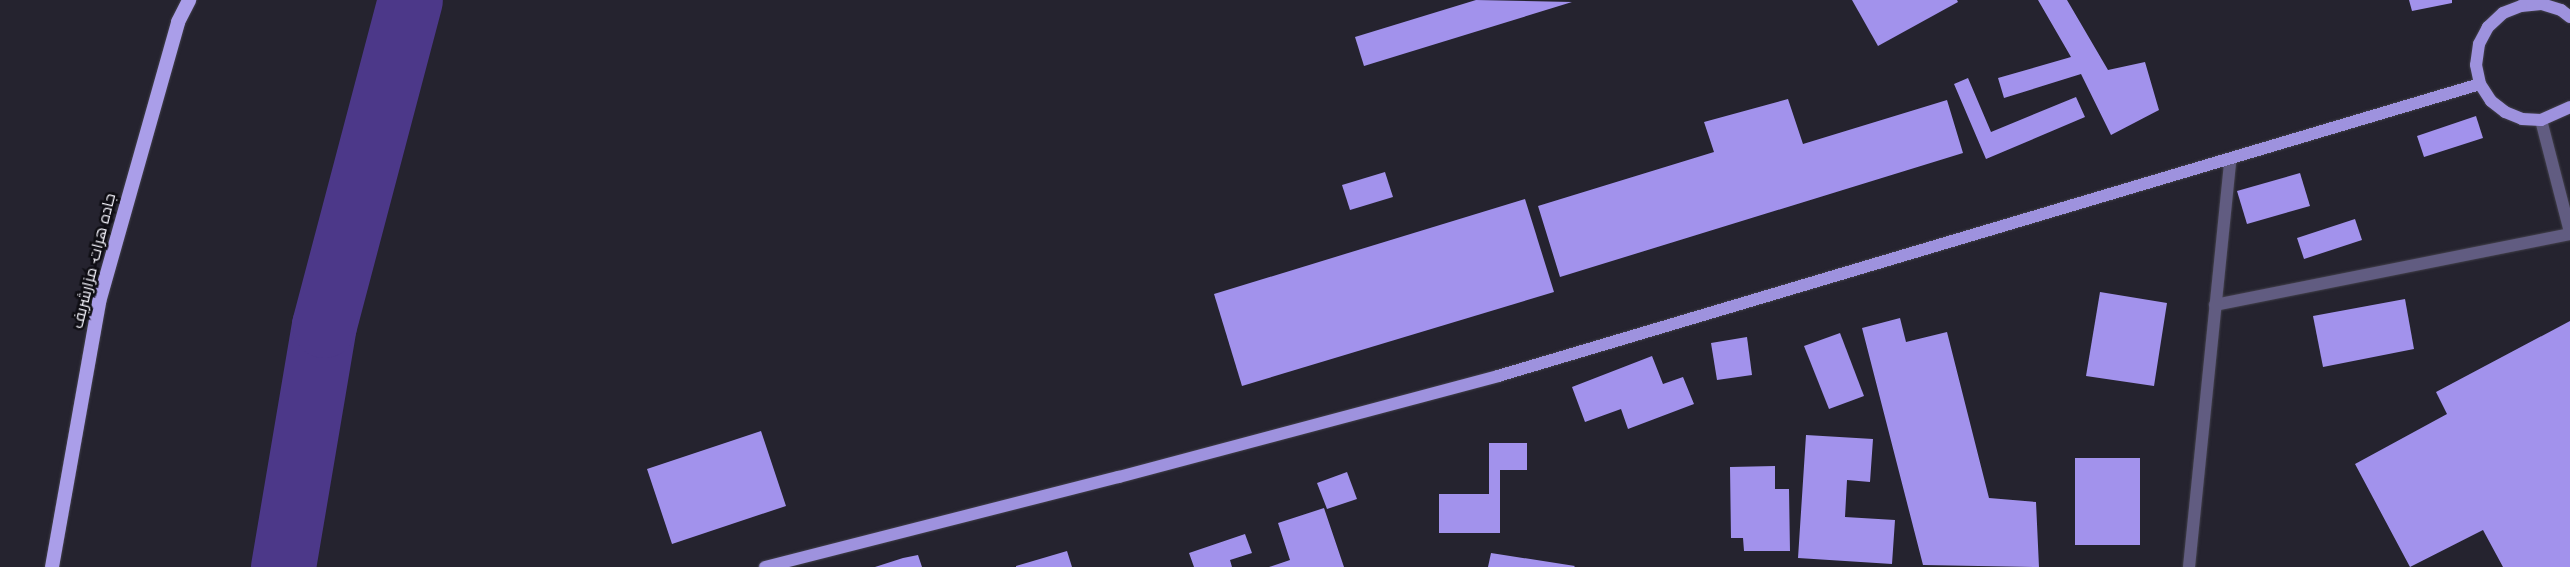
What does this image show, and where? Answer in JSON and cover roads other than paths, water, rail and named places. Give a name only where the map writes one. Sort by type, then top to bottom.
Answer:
[{"type":"highway","name":"جاده هرات- مزارشریف","points":[[52,567],[99,302],[178,22],[189,0]]},
{"type":"main road","points":[[2570,17],[2561,10],[2541,4],[2520,3],[2503,13],[2488,27],[2479,44],[2476,64],[2480,84],[2491,101],[2505,112],[2522,119],[2541,120],[2570,107]]},
{"type":"main road","points":[[765,567],[1119,478],[1489,378],[2230,160],[2480,84]]},
{"type":"street","points":[[2215,305],[2570,233],[2541,120]]},
{"type":"street","points":[[2189,567],[2230,160]]},
{"type":"waterway","points":[[283,567],[324,325],[410,0]]}]
